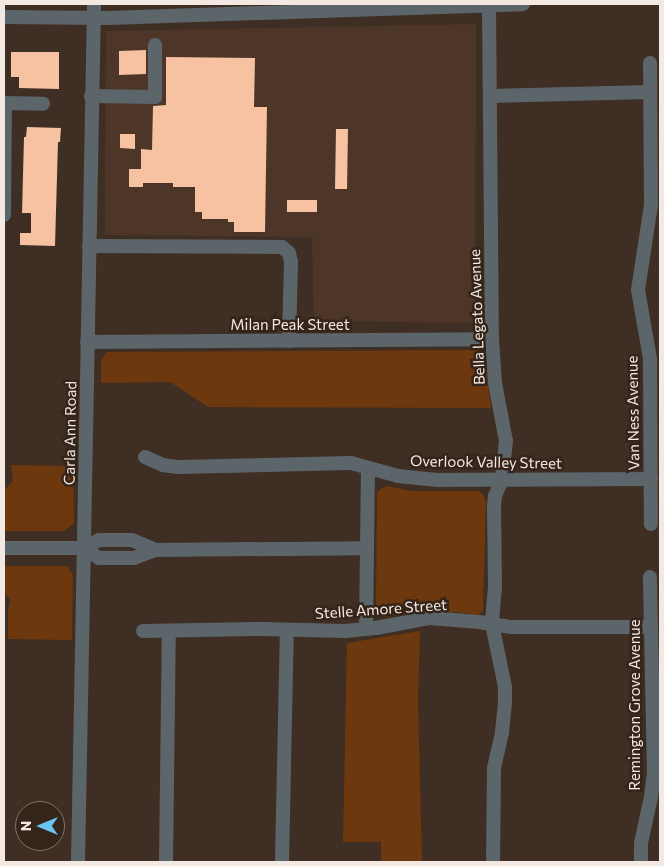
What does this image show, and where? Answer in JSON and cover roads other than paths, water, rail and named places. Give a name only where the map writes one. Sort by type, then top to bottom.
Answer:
[{"type":"street","name":"Carla Ann Road","points":[[78,862],[94,4]]},
{"type":"street","points":[[4,17],[94,18],[216,9],[522,4]]},
{"type":"street","name":"Bella Legato Avenue","points":[[489,5],[492,339],[495,383],[506,441],[502,480],[495,496],[494,506],[495,587],[492,624],[505,687],[505,703],[502,733],[494,769],[493,862]]},
{"type":"street","points":[[91,96],[155,97],[155,46]]},
{"type":"street","name":"Van Ness Avenue","points":[[650,63],[651,205],[638,290],[650,359],[651,524]]},
{"type":"street","points":[[490,96],[650,92]]},
{"type":"street","points":[[4,215],[4,103],[43,104]]},
{"type":"street","points":[[89,246],[282,247],[289,253],[291,262],[289,341]]},
{"type":"street","name":"Milan Peak Street","points":[[87,342],[492,339]]},
{"type":"street","name":"Overlook Valley Street","points":[[144,457],[178,467],[338,463],[398,476],[437,480],[651,480]]},
{"type":"street","points":[[366,629],[368,468]]},
{"type":"street","points":[[4,548],[84,548],[99,540],[132,540],[155,550],[367,548]]},
{"type":"street","name":"Remington Grove Avenue","points":[[641,862],[641,843],[654,772],[650,577]]},
{"type":"street","name":"Stelle Amore Street","points":[[142,631],[366,629],[430,618],[510,627],[652,627]]},
{"type":"street","points":[[282,862],[287,630]]},
{"type":"street","points":[[166,862],[169,632]]}]
